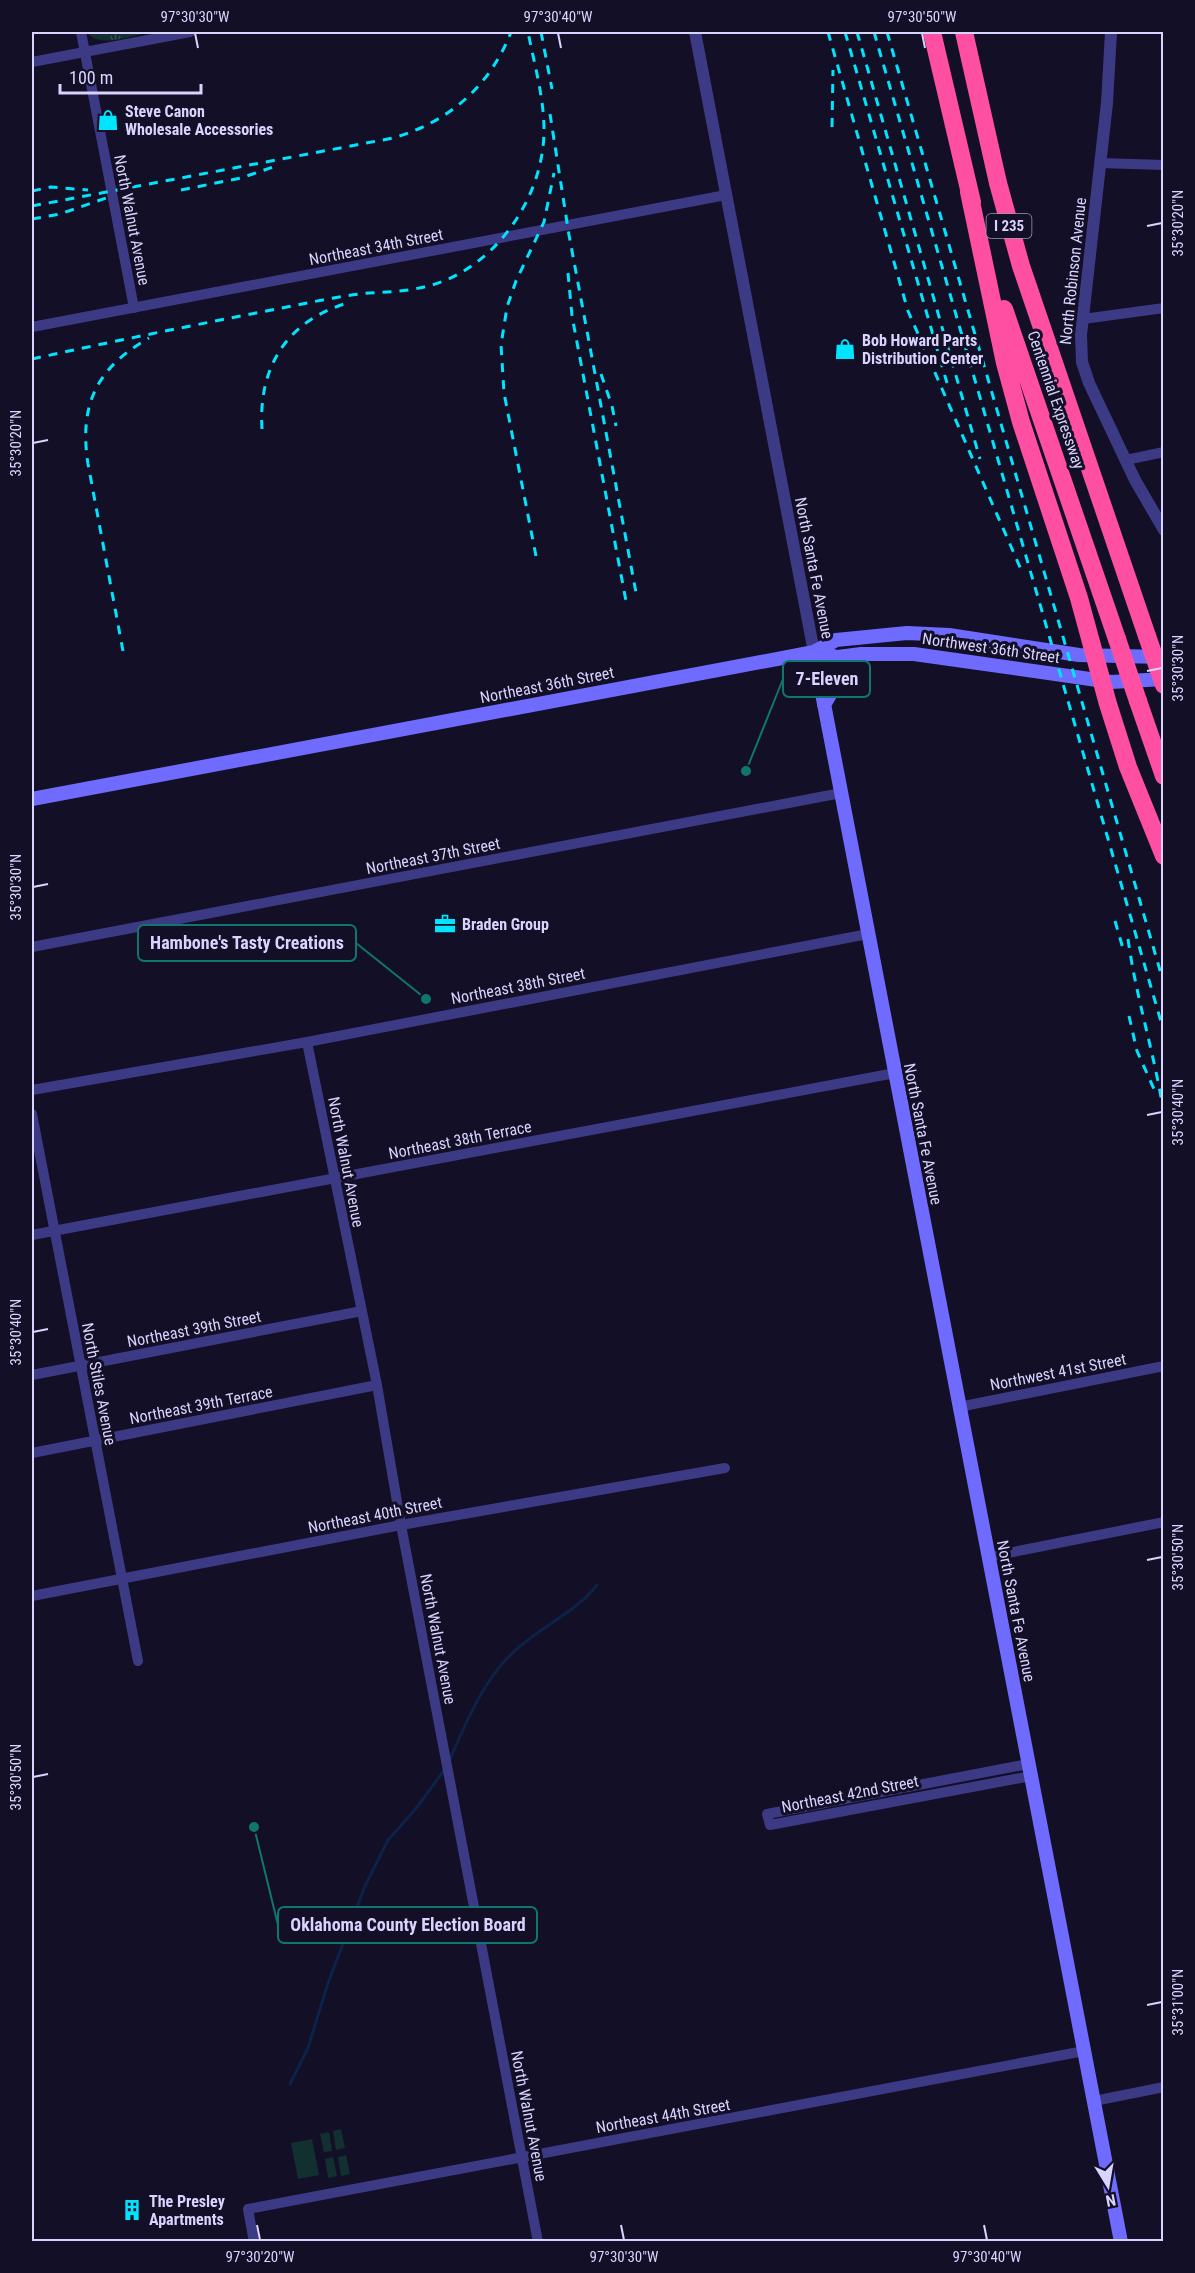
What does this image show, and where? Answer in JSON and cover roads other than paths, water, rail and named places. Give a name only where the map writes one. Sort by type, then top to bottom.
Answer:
[{"type":"highway","name":"Centennial Expressway","points":[[932,32],[969,192],[1005,313],[1164,776]]},
{"type":"highway","name":"Centennial Expressway","points":[[964,32],[998,183],[1018,255],[1164,685]]},
{"type":"highway","points":[[969,192],[1021,422],[1079,598],[1128,767],[1164,856]]},
{"type":"main road","name":"Northeast 36th Street","points":[[32,799],[814,652],[836,640],[908,633],[949,635],[1069,654]]},
{"type":"main road","name":"Northwest 36th Street","points":[[814,652],[838,657],[861,654],[925,655],[1102,681],[1129,683],[1164,680]]},
{"type":"main road","name":"North Santa Fe Avenue","points":[[814,652],[1121,2241]]},
{"type":"main road","points":[[824,705],[845,669],[861,654]]},
{"type":"main road","name":"Northwest 36th Street","points":[[1069,654],[1095,656]]},
{"type":"main road","points":[[1095,656],[1164,657]]},
{"type":"street","name":"North Walnut Avenue","points":[[81,32],[134,308]]},
{"type":"street","points":[[32,62],[190,32]]},
{"type":"street","name":"North Santa Fe Avenue","points":[[695,32],[814,652]]},
{"type":"street","name":"North Robinson Avenue","points":[[1111,32],[1101,163],[1081,351],[1084,372],[1126,460],[1164,530]]},
{"type":"street","points":[[1101,163],[1164,165]]},
{"type":"street","name":"Northeast 34th Street","points":[[32,327],[726,195]]},
{"type":"street","points":[[1083,319],[1164,308]]},
{"type":"street","points":[[1126,460],[1164,452]]},
{"type":"street","name":"Northeast 37th Street","points":[[32,947],[841,793]]},
{"type":"street","name":"Northeast 38th Street","points":[[32,1090],[307,1042],[868,934]]},
{"type":"street","name":"North Walnut Avenue","points":[[307,1042],[377,1385],[401,1525],[538,2241]]},
{"type":"street","name":"Northeast 38th Terrace","points":[[32,1235],[895,1073]]},
{"type":"street","name":"North Stiles Avenue","points":[[32,1114],[138,1661]]},
{"type":"street","name":"Northeast 39th Street","points":[[32,1375],[362,1311]]},
{"type":"street","name":"Northwest 41st Street","points":[[959,1407],[1164,1366]]},
{"type":"street","name":"Northeast 39th Terrace","points":[[32,1453],[377,1385]]},
{"type":"street","name":"Northeast 40th Street","points":[[32,1596],[401,1525],[725,1468]]},
{"type":"street","points":[[988,1557],[1164,1522]]},
{"type":"street","name":"Northeast 42nd Street","points":[[1029,1770],[770,1825],[767,1814],[1029,1770]]},
{"type":"street","name":"Northeast 44th Street","points":[[254,2241],[248,2209],[1084,2051]]},
{"type":"street","points":[[1094,2101],[1164,2087]]},
{"type":"waterway","points":[[449,1761],[478,1700],[495,1672],[518,1648],[570,1610],[597,1585]]},
{"type":"waterway","points":[[290,2084],[308,2048],[328,1983],[365,1886],[388,1840],[414,1811],[445,1769]]},
{"type":"railway","points":[[32,206],[393,138],[413,131],[449,112],[479,85],[492,69],[511,32]]},
{"type":"railway","points":[[32,359],[330,299],[424,287],[455,276],[477,262],[496,245],[526,203],[536,179],[542,155],[544,130],[542,105],[528,32]]},
{"type":"railway","points":[[541,32],[552,89]]},
{"type":"railway","points":[[828,32],[908,311],[1023,574]]},
{"type":"railway","points":[[845,32],[947,383]]},
{"type":"railway","points":[[857,32],[980,459]]},
{"type":"railway","points":[[874,32],[1164,1032]]},
{"type":"railway","points":[[887,32],[1164,984]]},
{"type":"railway","points":[[832,127],[833,70]]},
{"type":"railway","points":[[550,114],[569,235],[637,598]]},
{"type":"railway","points":[[181,190],[241,178],[276,166]]},
{"type":"railway","points":[[536,556],[504,393],[501,345],[507,307],[516,281],[544,222],[554,173]]},
{"type":"railway","points":[[32,191],[51,187],[88,190]]},
{"type":"railway","points":[[32,219],[60,214],[106,198]]},
{"type":"railway","points":[[568,273],[572,316],[626,601]]},
{"type":"railway","points":[[262,429],[265,385],[281,348],[310,320],[351,302]]},
{"type":"railway","points":[[123,651],[88,464],[86,424],[89,406],[104,375],[116,362],[149,338]]},
{"type":"railway","points":[[601,374],[616,426]]},
{"type":"railway","points":[[1115,921],[1124,952]]},
{"type":"railway","points":[[1128,939],[1164,1115]]},
{"type":"railway","points":[[1129,1016],[1137,1051],[1154,1089]]},
{"type":"place","name":"Steve Canon Wholesale Accessories","points":[[108,120]]},
{"type":"place","name":"Bob Howard Parts Distribution Center","points":[[845,349]]},
{"type":"place","name":"7-Eleven","points":[[746,771]]},
{"type":"place","name":"Braden Group","points":[[445,924]]},
{"type":"place","name":"Hambone's Tasty Creations","points":[[426,999]]},
{"type":"place","name":"Oklahoma County Election Board","points":[[254,1827]]},
{"type":"place","name":"The Presley Apartments","points":[[132,2210]]}]
